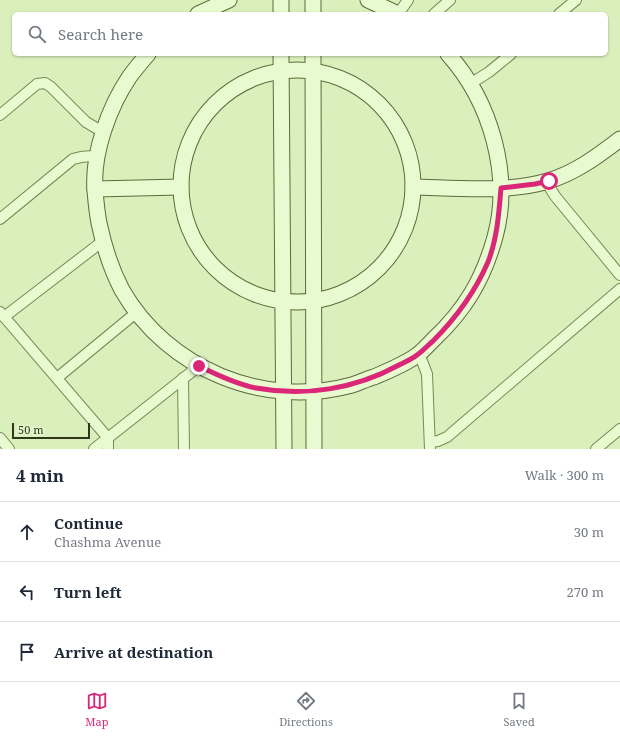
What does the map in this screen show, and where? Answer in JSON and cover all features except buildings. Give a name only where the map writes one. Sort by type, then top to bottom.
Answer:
[{"type":"street","points":[[202,12],[229,0]]},
{"type":"street","points":[[281,12],[282,0]]},
{"type":"street","points":[[313,0],[313,12]]},
{"type":"street","points":[[368,0],[394,12]]},
{"type":"street","points":[[399,12],[408,0]]},
{"type":"street","points":[[436,12],[450,0]]},
{"type":"street","points":[[561,12],[576,0]]},
{"type":"street","points":[[146,56],[130,76],[115,102],[104,130],[97,157],[94,189],[103,241],[111,266],[122,290],[137,312],[155,333],[170,347],[199,366],[226,379],[247,385],[284,392],[314,392],[352,385],[388,371],[417,355],[449,325],[472,295],[488,261],[498,226],[501,188],[498,161],[492,134],[483,108],[470,84],[450,56]]},
{"type":"street","points":[[281,56],[284,449]]},
{"type":"street","points":[[313,56],[314,449]]},
{"type":"street","points":[[470,84],[489,72],[509,56]]},
{"type":"street","points":[[313,70],[340,78],[365,91],[385,110],[401,133],[410,159],[413,187],[410,214],[400,239],[384,262],[364,280],[340,293],[314,300],[282,301],[255,294],[231,282],[210,263],[194,240],[184,215],[181,187],[184,160],[193,133],[209,110],[230,91],[254,78],[281,71],[313,70]]},
{"type":"street","points":[[0,115],[37,84],[44,83],[51,87],[86,122],[96,128],[104,130]]},
{"type":"street","points":[[413,187],[501,188],[549,181],[590,161],[620,139]]},
{"type":"street","points":[[0,219],[73,159],[80,156],[89,155],[97,157]]},
{"type":"street","points":[[549,181],[550,188],[555,196],[620,276]]},
{"type":"street","points":[[94,189],[181,187]]},
{"type":"street","points":[[103,241],[2,314],[108,438],[108,449]]},
{"type":"street","points":[[417,355],[422,361],[427,374],[430,446],[447,437],[620,290]]},
{"type":"street","points":[[57,378],[137,312]]},
{"type":"street","points":[[94,449],[199,366]]},
{"type":"street","points":[[183,378],[184,449]]},
{"type":"street","points":[[596,449],[620,429]]},
{"type":"street","points":[[0,438],[10,449]]},
{"type":"route","points":[[199,366],[226,379],[254,388],[284,392],[314,392],[352,385],[388,371],[417,355],[449,325],[472,295],[488,261],[498,226],[501,188],[549,181]]}]
